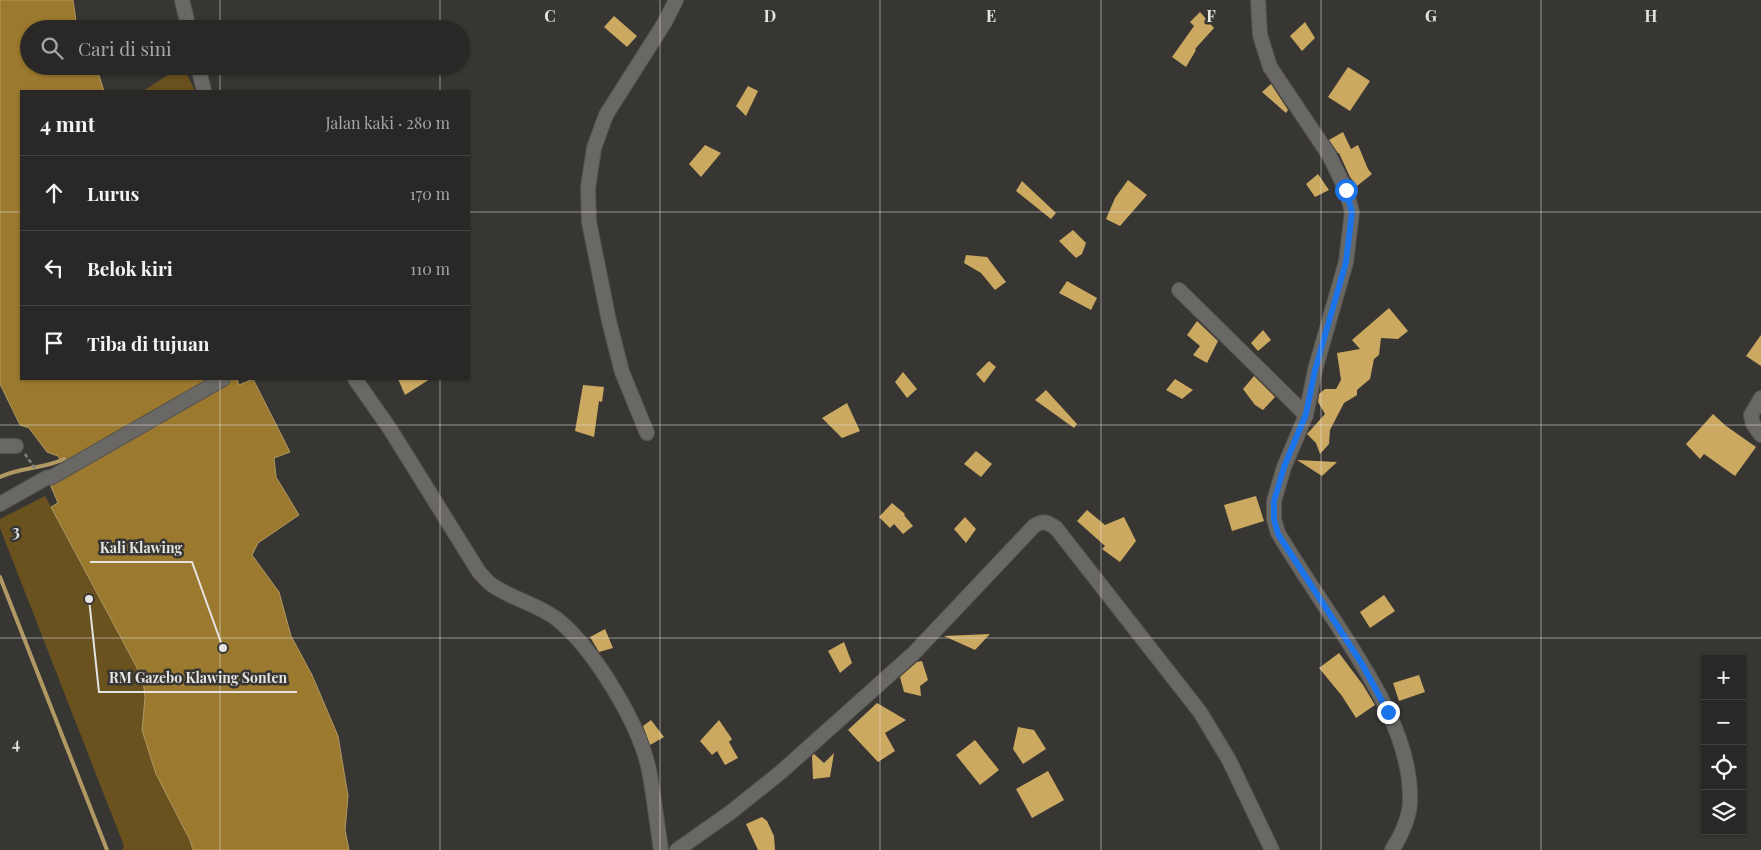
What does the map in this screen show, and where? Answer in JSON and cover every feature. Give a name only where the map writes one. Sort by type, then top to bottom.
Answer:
[{"type":"street","points":[[182,0],[187,20]]},
{"type":"street","points":[[647,433],[622,372],[609,321],[589,222],[588,188],[594,148],[606,115],[665,22],[676,0]]},
{"type":"street","points":[[1258,0],[1260,35],[1270,66],[1329,155],[1346,190],[1352,212],[1346,262],[1315,370],[1306,414],[1284,467],[1274,501],[1274,519],[1278,534],[1362,664],[1388,712],[1407,760],[1411,798],[1403,832],[1392,850]]},
{"type":"street","points":[[200,75],[204,90]]},
{"type":"street","points":[[1179,290],[1306,414]]},
{"type":"street","points":[[0,504],[46,478],[59,473],[221,380]]},
{"type":"street","points":[[356,380],[390,429],[479,572],[491,585],[533,604],[556,618],[576,636],[600,666],[627,715],[642,748],[649,770],[660,850]]},
{"type":"street","points":[[1761,398],[1751,415],[1753,424],[1761,435]]},
{"type":"street","points":[[0,446],[16,446]]},
{"type":"street","points":[[677,850],[731,812],[781,772],[914,653],[1034,526],[1040,522],[1048,522],[1056,528],[1200,712],[1229,760],[1272,850]]},
{"type":"path","points":[[16,446],[41,476],[46,478]]},
{"type":"shaded area","points":[[0,0],[73,0],[76,20],[20,20],[20,75],[99,75],[104,90],[20,90],[20,380],[237,380],[239,385],[254,380],[290,452],[274,458],[276,477],[299,515],[258,543],[252,555],[279,592],[291,636],[312,675],[338,736],[348,796],[345,830],[349,850],[193,850],[190,840],[156,774],[142,730],[145,698],[143,679],[51,507],[58,503],[50,484],[69,473],[58,456],[47,452],[29,428],[20,425],[0,384]]},
{"type":"shaded area","points":[[168,75],[187,75],[195,90],[145,90]]},
{"type":"shaded area","points":[[45,496],[143,679],[145,698],[142,730],[156,774],[190,840],[193,850],[122,850],[124,846],[0,528],[0,519]]},
{"type":"building","points":[[1200,12],[1214,28],[1195,49],[1186,67],[1172,57],[1194,26],[1190,22]]},
{"type":"building","points":[[614,16],[637,36],[627,47],[604,27]]},
{"type":"building","points":[[1305,22],[1315,38],[1302,51],[1290,36]]},
{"type":"building","points":[[1348,67],[1370,81],[1350,111],[1328,97]]},
{"type":"building","points":[[1271,84],[1288,110],[1286,113],[1262,92]]},
{"type":"building","points":[[748,86],[758,91],[746,116],[736,106]]},
{"type":"building","points":[[1343,132],[1351,149],[1358,145],[1372,174],[1357,186],[1350,177],[1339,153],[1329,140]]},
{"type":"building","points":[[705,145],[721,153],[701,177],[689,164]]},
{"type":"building","points":[[1318,174],[1329,190],[1315,197],[1306,184]]},
{"type":"building","points":[[1128,180],[1147,195],[1120,226],[1106,219],[1115,198]]},
{"type":"building","points":[[1022,181],[1056,213],[1051,219],[1016,191]]},
{"type":"building","points":[[1073,230],[1086,243],[1082,254],[1076,258],[1059,241]]},
{"type":"building","points":[[966,255],[987,257],[1006,282],[995,290],[981,273],[964,263]]},
{"type":"building","points":[[1067,281],[1097,298],[1091,310],[1059,293]]},
{"type":"building","points":[[1389,308],[1408,331],[1398,339],[1381,338],[1379,355],[1374,359],[1370,379],[1357,390],[1357,395],[1344,403],[1330,430],[1329,444],[1320,454],[1316,443],[1307,434],[1325,414],[1318,402],[1319,394],[1325,389],[1336,389],[1341,380],[1337,353],[1360,349],[1352,340]]},
{"type":"building","points":[[1197,321],[1218,341],[1207,363],[1193,355],[1200,346],[1187,335]]},
{"type":"building","points":[[1263,330],[1271,340],[1258,351],[1251,343]]},
{"type":"building","points":[[1761,335],[1761,366],[1746,356]]},
{"type":"building","points":[[989,361],[996,367],[984,383],[976,374]]},
{"type":"building","points":[[903,372],[917,389],[907,398],[895,382]]},
{"type":"building","points":[[1254,376],[1275,397],[1263,410],[1255,405],[1243,389]]},
{"type":"building","points":[[1175,379],[1193,390],[1182,399],[1166,390]]},
{"type":"building","points":[[398,380],[428,380],[405,395]]},
{"type":"building","points":[[583,385],[604,387],[602,402],[599,401],[594,437],[575,431]]},
{"type":"building","points":[[1046,390],[1077,424],[1074,428],[1035,400]]},
{"type":"building","points":[[847,403],[860,431],[842,438],[822,418]]},
{"type":"building","points":[[1713,414],[1726,426],[1756,447],[1735,476],[1704,454],[1700,459],[1686,444]]},
{"type":"building","points":[[976,451],[992,464],[981,477],[964,464]]},
{"type":"building","points":[[1297,460],[1337,462],[1322,476]]},
{"type":"building","points":[[1256,496],[1264,521],[1232,531],[1224,505]]},
{"type":"building","points":[[892,503],[905,514],[913,526],[903,534],[894,524],[890,528],[879,517]]},
{"type":"building","points":[[1087,510],[1105,525],[1124,517],[1136,541],[1120,562],[1102,549],[1105,546],[1077,521]]},
{"type":"building","points":[[965,517],[976,529],[966,543],[954,529]]},
{"type":"building","points":[[1384,595],[1395,611],[1370,628],[1360,612]]},
{"type":"building","points":[[605,629],[613,648],[599,652],[590,637]]},
{"type":"building","points":[[990,634],[975,650],[944,636]]},
{"type":"building","points":[[844,642],[852,663],[840,673],[828,651]]},
{"type":"building","points":[[1339,653],[1363,685],[1375,705],[1356,718],[1342,696],[1319,668]]},
{"type":"building","points":[[922,661],[928,680],[920,686],[921,696],[904,692],[900,677],[917,662]]},
{"type":"building","points":[[1419,675],[1425,692],[1399,701],[1393,683]]},
{"type":"building","points":[[877,703],[906,720],[885,733],[895,751],[878,762],[848,730]]},
{"type":"building","points":[[651,720],[664,737],[650,745],[643,726]]},
{"type":"building","points":[[719,720],[732,739],[729,742],[738,758],[725,765],[717,751],[712,755],[700,741]]},
{"type":"building","points":[[1018,727],[1034,730],[1046,749],[1023,764],[1013,749]]},
{"type":"building","points":[[975,740],[999,770],[980,785],[956,755]]},
{"type":"building","points":[[834,753],[830,777],[813,779],[812,756],[814,754],[824,763]]},
{"type":"building","points":[[1048,771],[1064,800],[1032,818],[1016,789]]},
{"type":"building","points":[[762,817],[767,821],[774,836],[775,850],[758,850],[746,824]]},
{"type":"waterway","points":[[0,477],[64,459]]},
{"type":"waterway","points":[[0,577],[107,850]]},
{"type":"place","name":"RM Gazebo Klawing Sonten","points":[[89,599]]},
{"type":"place","name":"Kali Klawing","points":[[223,648]]},
{"type":"route","points":[[1346,190],[1352,212],[1346,262],[1315,370],[1306,414],[1284,467],[1274,501],[1274,519],[1278,534],[1362,664],[1388,712]]}]
